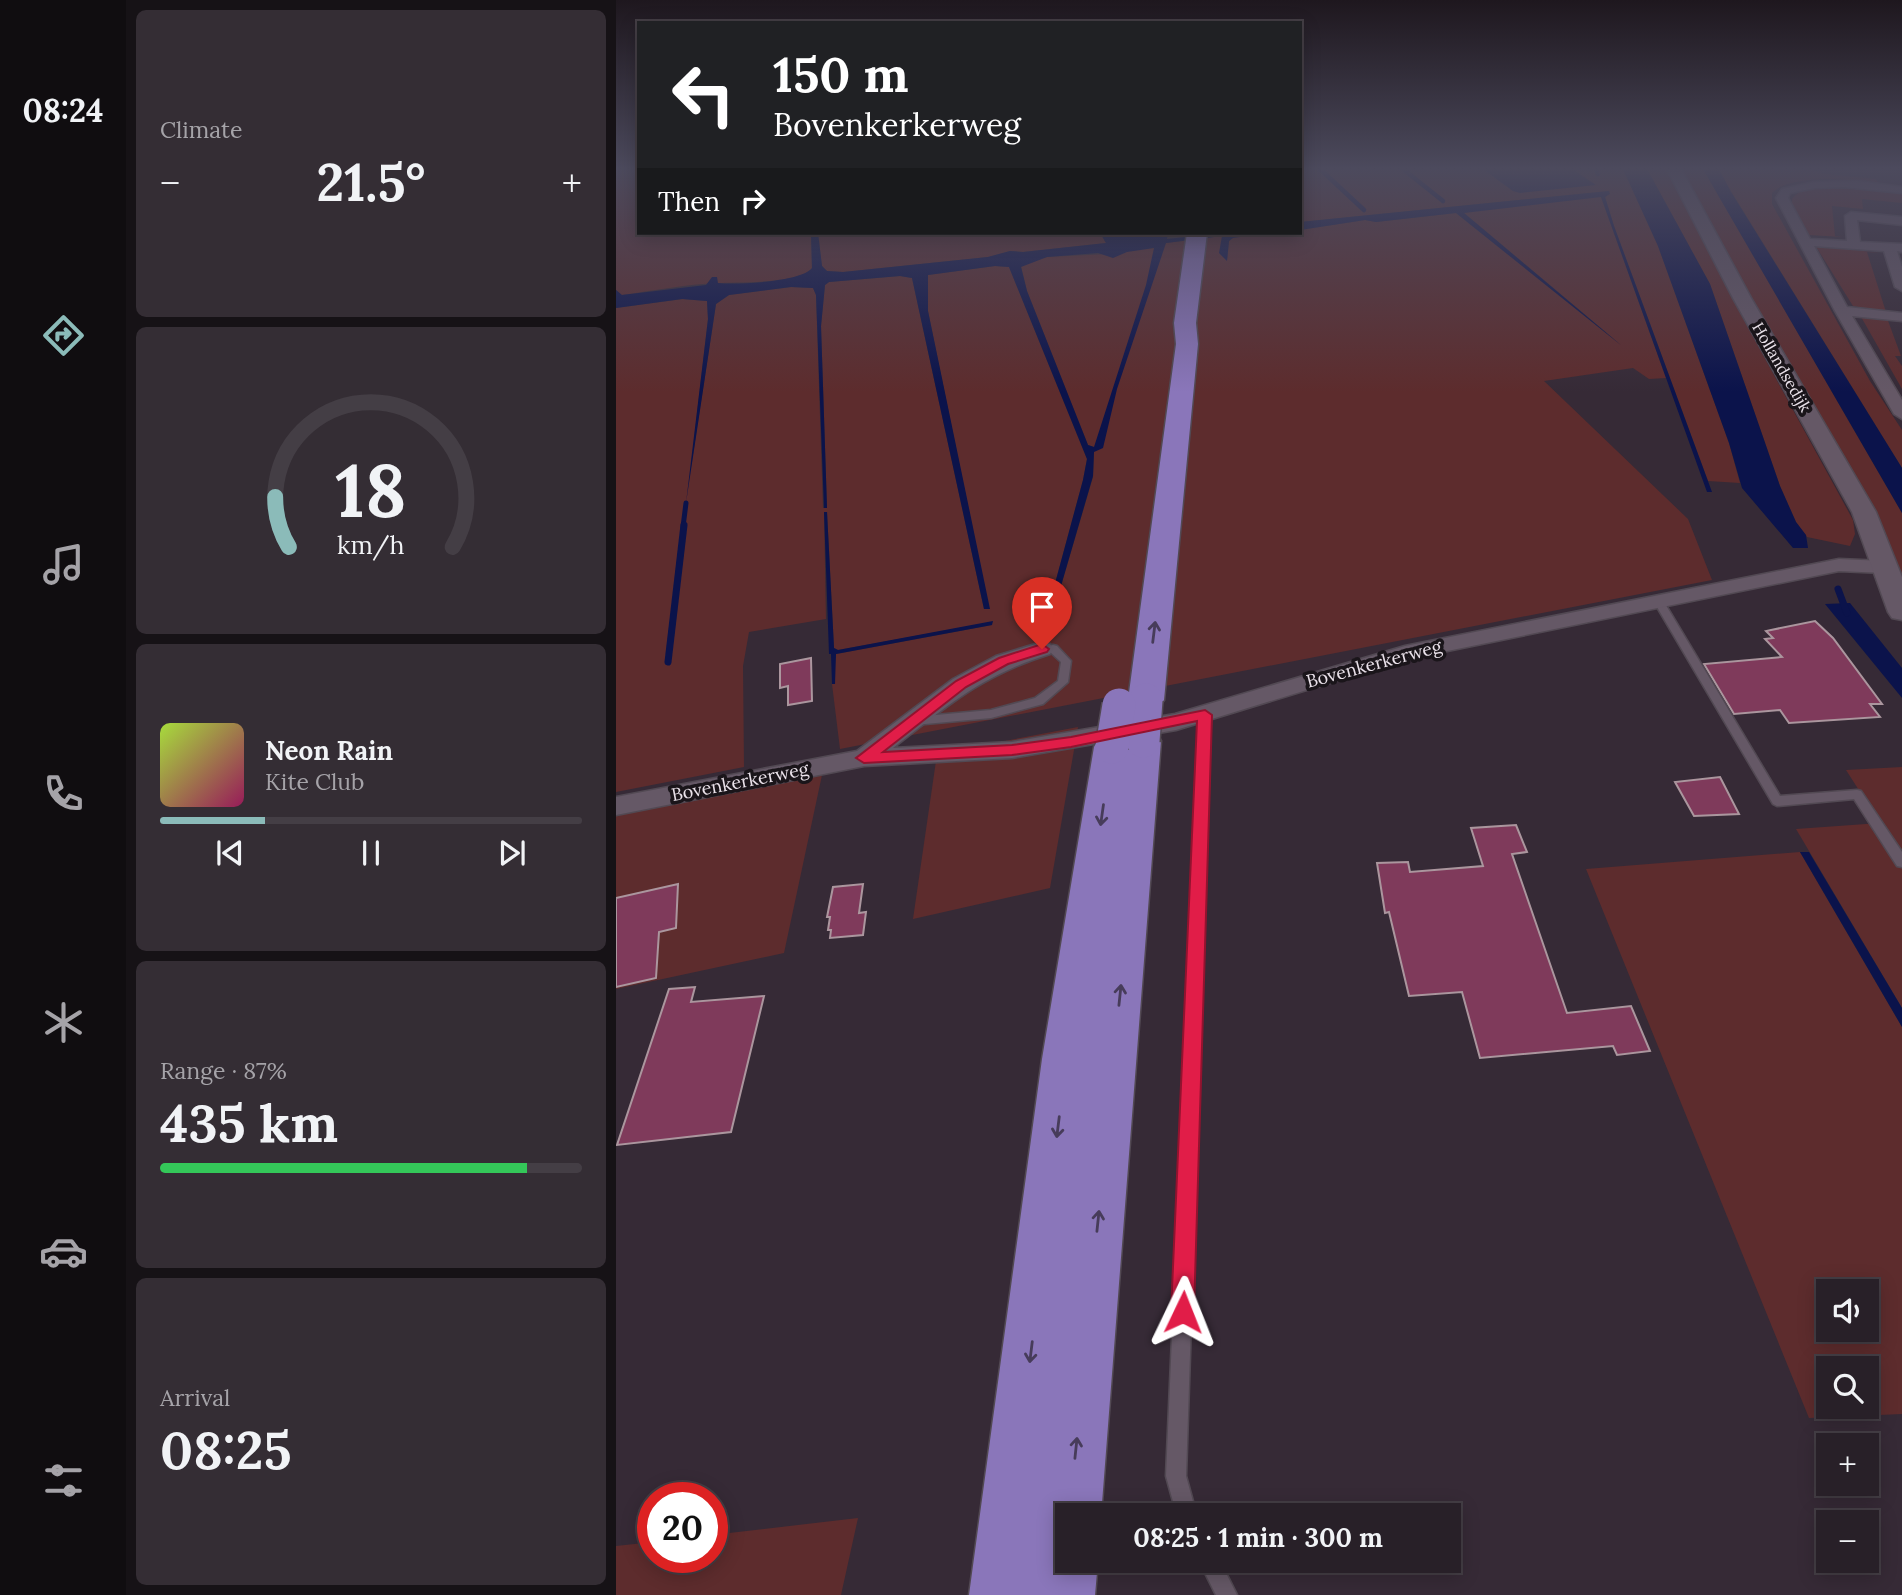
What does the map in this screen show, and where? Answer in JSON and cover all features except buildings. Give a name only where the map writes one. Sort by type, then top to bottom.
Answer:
[{"type":"highway","points":[[1070,1503],[1130,723],[1174,346],[1185,323],[1195,243]]},
{"type":"highway","points":[[1003,1595],[1066,1059],[1130,723]]},
{"type":"highway","points":[[1062,1595],[1064,1573]]},
{"type":"street","name":"Hollandsedijk","points":[[1713,243],[1864,512],[1902,612]]},
{"type":"street","points":[[1807,243],[1842,311],[1902,414]]},
{"type":"street","points":[[1840,243],[1896,247],[1902,287]]},
{"type":"street","points":[[1842,311],[1902,317]]},
{"type":"street","name":"Bovenkerkerweg","points":[[616,806],[864,758],[1012,750],[1071,742],[1205,715],[1335,672],[1405,653],[1839,565],[1884,567]]},
{"type":"street","name":"Bovenkerkerweg","points":[[864,758],[961,684],[1003,661],[1042,649]]},
{"type":"lane","points":[[1659,601],[1777,801],[1857,794],[1902,862]]},
{"type":"lane","points":[[914,721],[990,714],[1039,701],[1063,682],[1066,661],[1053,648],[1042,649]]},
{"type":"lane","points":[[1184,1503],[1177,1476],[1205,715]]},
{"type":"lane","points":[[1215,1573],[1227,1595]]},
{"type":"shaded area","points":[[616,243],[811,243],[812,268],[795,277],[694,285],[621,295],[616,290]]},
{"type":"shaded area","points":[[811,243],[819,243],[822,266],[827,271],[843,272],[988,257],[1010,251],[1102,243],[1166,243],[1117,389],[1103,448],[1094,452],[1093,476],[1056,603],[1048,616],[1028,617],[1046,611],[1050,602],[1087,459],[1009,267],[995,266],[928,275],[928,311],[990,609],[984,609],[912,278],[900,276],[829,282],[825,285],[821,326],[827,508],[824,508],[816,295],[813,288],[791,287],[729,295],[716,304],[686,503],[708,319],[707,301],[682,299],[616,308],[616,290],[622,295],[706,285],[712,277],[717,277],[718,283],[768,282],[806,273],[812,268]],"holes":[[[1154,248],[1146,285],[1094,447],[1088,445],[1027,291],[1021,267],[1047,257],[1098,253],[1113,258],[1127,252]]]},
{"type":"shaded area","points":[[819,243],[1102,243],[1010,251],[988,257],[843,272],[827,271],[822,266]]},
{"type":"shaded area","points":[[1164,243],[1224,243],[1227,260],[1229,243],[1494,243],[1621,345],[1500,243],[1618,243],[1666,378],[1649,379],[1633,368],[1544,381],[1688,519],[1712,580],[840,749],[832,684],[836,654],[992,625],[992,622],[838,650],[834,648],[827,512],[824,512],[826,619],[749,632],[743,666],[744,767],[616,792],[616,308],[683,299],[707,301],[708,319],[690,474],[716,304],[729,295],[791,287],[813,288],[816,295],[823,508],[827,508],[821,326],[825,285],[829,282],[900,276],[912,278],[984,609],[989,609],[928,311],[928,275],[995,266],[1009,267],[1087,459],[1050,602],[1046,611],[1028,617],[1047,616],[1056,603],[1093,477],[1094,447],[1088,445],[1027,291],[1021,266],[1047,257],[1108,254]]},
{"type":"shaded area","points":[[1221,243],[1229,243],[1227,261],[1219,253]]},
{"type":"shaded area","points":[[1494,243],[1500,243],[1622,346]]},
{"type":"shaded area","points":[[1618,243],[1620,243],[1712,492],[1707,492]]},
{"type":"shaded area","points":[[1620,243],[1657,243],[1658,246],[1729,443],[1740,483],[1708,481]]},
{"type":"shaded area","points":[[1657,243],[1688,243],[1710,284],[1780,486],[1796,522],[1806,535],[1808,548],[1793,548],[1742,488],[1729,443]]},
{"type":"shaded area","points":[[1688,243],[1704,243],[1853,520],[1855,534],[1850,546],[1807,537],[1796,522],[1780,486],[1710,284]]},
{"type":"shaded area","points":[[1721,243],[1746,243],[1902,513],[1902,593],[1797,384]]},
{"type":"shaded area","points":[[1746,243],[1763,243],[1902,468],[1902,513]]},
{"type":"shaded area","points":[[1763,243],[1794,243],[1870,381],[1902,430],[1902,468]]},
{"type":"shaded area","points":[[1815,245],[1880,253],[1867,252],[1886,312],[1853,306]]},
{"type":"shaded area","points":[[1860,315],[1887,318],[1901,356],[1895,356],[1902,366],[1902,389]]},
{"type":"shaded area","points":[[824,512],[827,512],[834,648],[838,650],[993,621],[992,625],[836,654],[835,684],[832,684]]},
{"type":"shaded area","points":[[1850,603],[1902,668],[1902,698],[1825,604]]},
{"type":"shaded area","points":[[1078,727],[1050,888],[913,919],[937,754]]},
{"type":"shaded area","points":[[1902,767],[1902,1008],[1796,829],[1880,823],[1846,770]]},
{"type":"shaded area","points":[[822,775],[784,953],[616,989],[616,814]]},
{"type":"shaded area","points":[[1800,852],[1902,1027],[1902,1414],[1879,1415],[1879,1356],[1816,1356],[1816,1418],[1809,1418],[1586,869]]},
{"type":"shaded area","points":[[1800,852],[1809,852],[1902,1008],[1902,1027]]},
{"type":"shaded area","points":[[858,1518],[841,1595],[616,1595],[616,1546],[637,1544],[637,1573],[728,1573],[728,1533]]},
{"type":"waterway","points":[[683,527],[686,503]]},
{"type":"waterway","points":[[668,662],[684,525]]},
{"type":"waterway","points":[[1838,589],[1847,613]]},
{"type":"route","points":[[1042,649],[1003,661],[961,684],[864,758],[1012,750],[1071,742],[1205,715],[1183,1312]]}]
